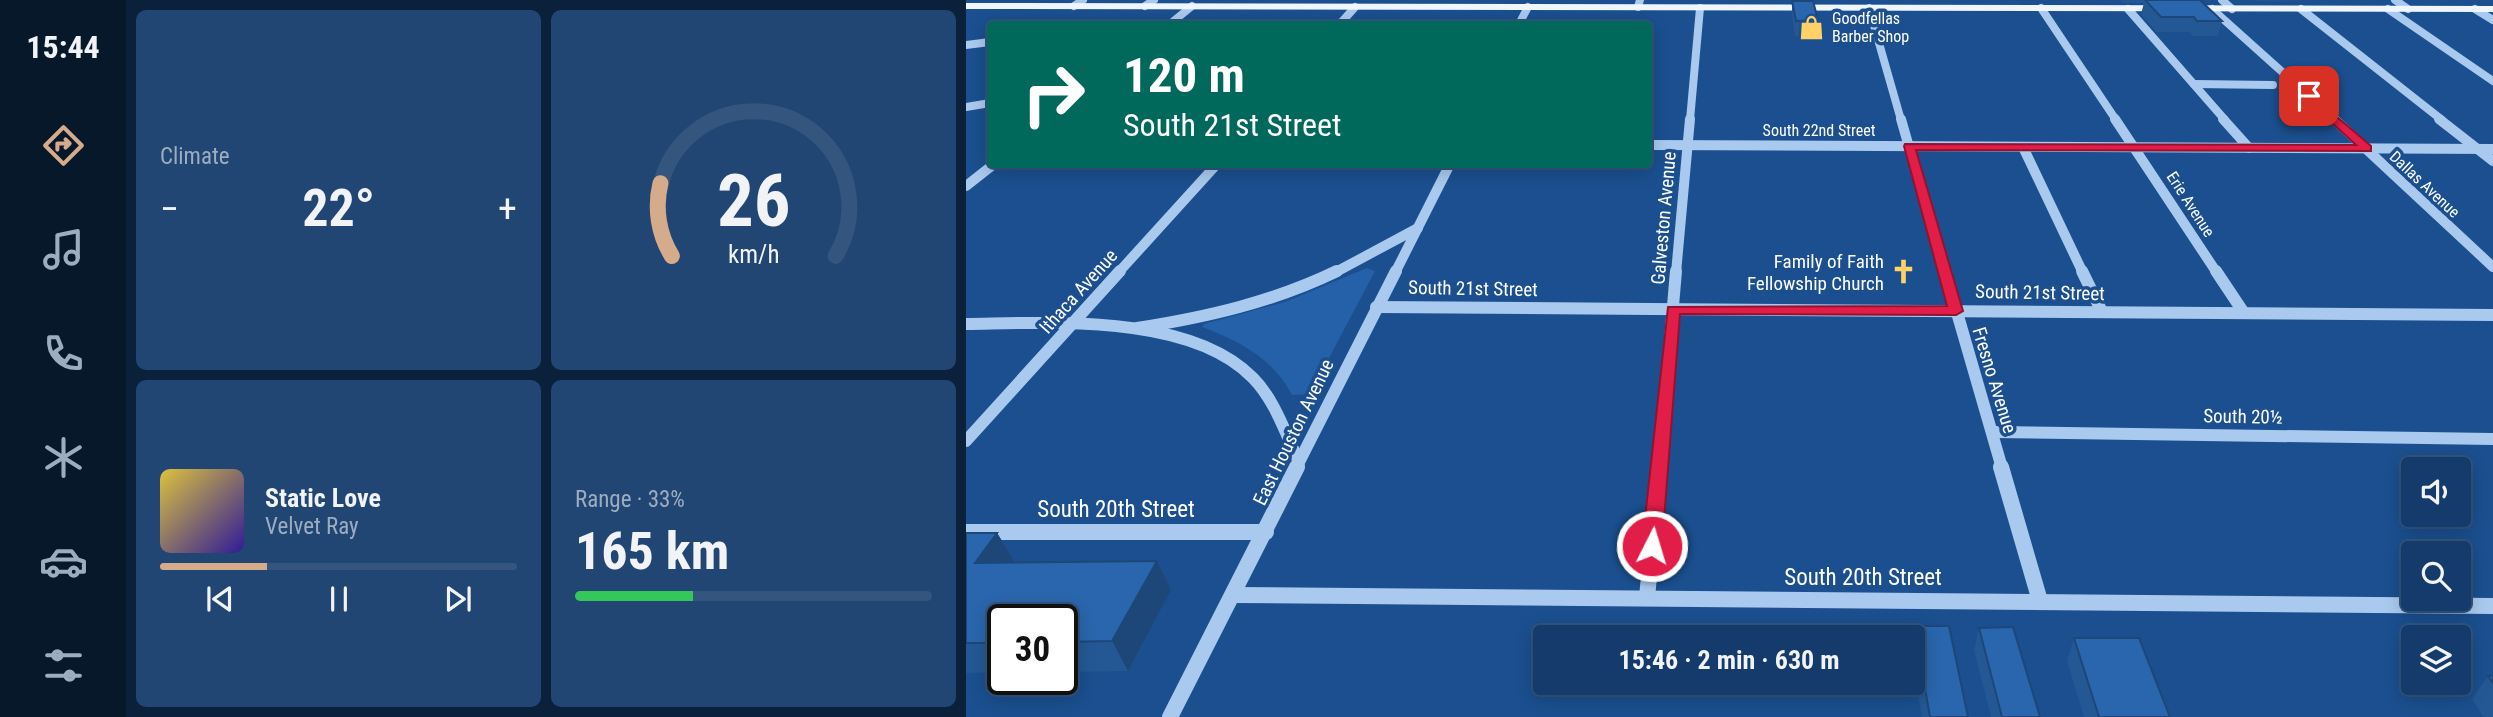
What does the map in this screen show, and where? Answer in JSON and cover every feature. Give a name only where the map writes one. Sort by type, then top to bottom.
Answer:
[{"type":"main road","points":[[966,6],[1000,3],[1149,3],[1192,6],[1317,3],[1355,7],[1373,4],[1528,7],[1639,4],[1700,8],[1722,4],[1869,8],[2002,4],[2128,9],[2493,9]]},
{"type":"street","points":[[1018,3],[1033,0]]},
{"type":"street","points":[[2222,0],[2232,9]]},
{"type":"street","points":[[2395,0],[2409,9]]},
{"type":"street","points":[[1174,21],[1192,6]]},
{"type":"street","name":"Erie Avenue","points":[[2047,6],[2244,313]]},
{"type":"street","points":[[1343,21],[1355,7]]},
{"type":"street","points":[[1521,21],[1528,7]]},
{"type":"street","name":"Galveston Avenue","points":[[1647,598],[1700,8]]},
{"type":"street","name":"Fresno Avenue","points":[[1869,8],[2040,601]]},
{"type":"street","points":[[2128,9],[2249,148]]},
{"type":"street","name":"Dallas Avenue","points":[[2212,9],[2367,148],[2493,267]]},
{"type":"street","points":[[2301,9],[2493,161]]},
{"type":"street","points":[[2388,9],[2493,81]]},
{"type":"street","points":[[2475,9],[2493,20]]},
{"type":"street","points":[[966,45],[987,42]]},
{"type":"street","points":[[2194,84],[2273,85]]},
{"type":"street","points":[[966,107],[987,104]]},
{"type":"street","name":"South 22nd Street","points":[[1652,145],[2493,149]]},
{"type":"street","points":[[2023,147],[2102,312]]},
{"type":"street","points":[[966,186],[989,168]]},
{"type":"street","name":"Ithaca Avenue","points":[[966,442],[1213,168]]},
{"type":"street","name":"East Houston Avenue","points":[[1170,717],[1448,168]]},
{"type":"street","points":[[1130,329],[1193,319],[1248,306],[1296,289],[1355,262],[1418,228]]},
{"type":"street","name":"South 21st Street","points":[[1376,307],[2493,315]]},
{"type":"street","points":[[966,324],[1071,325],[1130,329],[1194,343],[1230,359],[1251,376],[1267,397],[1299,462]]},
{"type":"street","name":"South 20½","points":[[1992,432],[2493,439]]},
{"type":"street","name":"South 20th Street","points":[[966,532],[1266,532]]},
{"type":"street","name":"South 20th Street","points":[[1233,594],[2493,606]]},
{"type":"shaded area","points":[[1367,268],[1375,271],[1310,394],[1292,395],[1275,371],[1254,352],[1202,327],[1204,324],[1285,302]]},
{"type":"building","points":[[2145,0],[2200,0],[2222,21],[2197,21],[2194,17],[2161,17]]},
{"type":"building","points":[[1792,1],[1813,1],[1818,20],[1796,21]]},
{"type":"building","points":[[966,533],[997,533],[975,563],[1157,561],[1112,641],[1078,642],[1078,604],[987,604],[987,643],[966,643]]},
{"type":"building","points":[[1925,626],[1949,626],[1968,717],[1930,717],[1925,689]]},
{"type":"building","points":[[2013,627],[2040,717],[2002,717],[1979,628]]},
{"type":"building","points":[[2074,638],[2139,638],[2170,717],[2099,717]]},
{"type":"place","name":"Goodfellas Barber Shop","points":[[1812,27]]},
{"type":"place","name":"Family of Faith Fellowship Church","points":[[1904,272]]},
{"type":"route","points":[[1652,546],[1673,310],[1956,311],[1909,146],[2367,148],[2309,96]]}]
